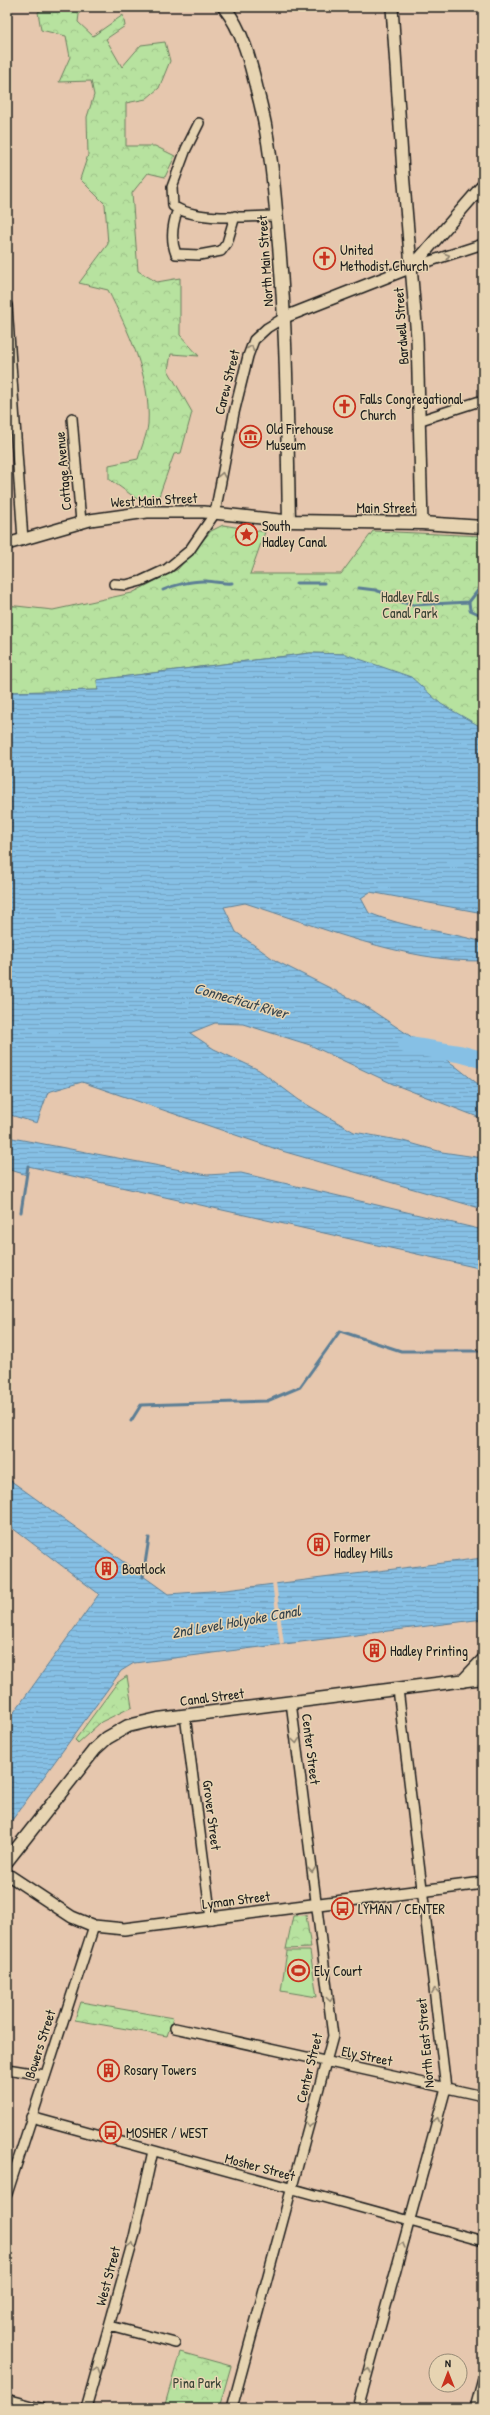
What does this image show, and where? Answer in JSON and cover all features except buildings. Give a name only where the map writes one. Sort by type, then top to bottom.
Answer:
[{"type":"main road","name":"North Main Street","points":[[224,7],[235,22],[249,57],[262,110],[273,169],[285,317],[289,521]]},
{"type":"main road","name":"Main Street","points":[[289,521],[422,523],[483,527]]},
{"type":"main road","points":[[463,1681],[483,1660]]},
{"type":"main road","name":"Canal Street","points":[[7,1861],[95,1749],[107,1738],[134,1724],[185,1715],[483,1678]]},
{"type":"street","name":"Bardwell Street","points":[[392,7],[403,172],[412,267],[421,420],[422,523]]},
{"type":"street","points":[[199,122],[186,149],[172,187],[173,206],[182,212],[235,216],[277,216]]},
{"type":"street","points":[[412,267],[483,185]]},
{"type":"street","points":[[178,209],[173,224],[172,234],[176,254],[221,251],[226,242],[235,216]]},
{"type":"street","name":"Carew Street","points":[[215,513],[234,413],[248,356],[254,340],[267,328],[285,317],[412,267],[483,244]]},
{"type":"street","points":[[7,305],[23,540],[7,544]]},
{"type":"street","points":[[421,420],[483,400]]},
{"type":"street","name":"Cottage Avenue","points":[[72,418],[81,522]]},
{"type":"street","name":"West Main Street","points":[[23,540],[81,522],[147,512],[215,513],[289,521]]},
{"type":"street","points":[[114,584],[126,585],[141,582],[167,569],[189,551],[215,513]]},
{"type":"street","name":"North East Street","points":[[358,2408],[446,2088],[398,1689]]},
{"type":"street","name":"Center Street","points":[[232,2408],[290,2189],[327,2062],[333,2036],[333,2022],[291,1702]]},
{"type":"street","name":"Grover Street","points":[[185,1715],[211,1918]]},
{"type":"street","name":"Lyman Street","points":[[7,1874],[56,1908],[94,1926],[124,1929],[483,1883]]},
{"type":"street","name":"Bowers Street","points":[[7,2194],[44,2075],[94,1926]]},
{"type":"street","name":"Ely Street","points":[[175,2028],[483,2096]]},
{"type":"street","points":[[7,2069],[44,2075]]},
{"type":"street","name":"Mosher Street","points":[[31,2117],[483,2241]]},
{"type":"street","name":"West Street","points":[[86,2408],[134,2237],[153,2151]]},
{"type":"street","points":[[110,2326],[175,2343]]},
{"type":"street","points":[[475,2408],[483,2379]]},
{"type":"street","points":[[7,2399],[40,2408]]},
{"type":"green space","points":[[47,7],[80,7],[78,22],[93,36],[123,15],[125,26],[106,39],[122,67],[141,45],[165,42],[170,61],[159,88],[146,99],[126,103],[126,146],[155,146],[175,156],[165,177],[148,173],[132,193],[138,271],[157,282],[180,278],[180,335],[199,356],[171,354],[168,370],[192,412],[181,453],[174,454],[158,499],[137,499],[109,479],[109,465],[138,459],[148,424],[146,389],[137,354],[108,290],[79,283],[108,244],[105,204],[80,179],[88,155],[87,117],[94,95],[91,81],[59,82],[70,57],[66,36],[41,30],[38,12]]},
{"type":"green space","name":"Hadley Falls Canal Park","points":[[223,525],[265,532],[250,574],[341,574],[373,531],[483,536],[483,745],[345,654],[310,653],[97,680],[98,690],[7,692],[7,605],[53,610],[132,593],[178,569],[211,531]]},
{"type":"green space","points":[[127,1676],[132,1707],[101,1722],[78,1743],[75,1740],[117,1683]]},
{"type":"green space","points":[[306,1915],[311,1948],[286,1949],[293,1916]]},
{"type":"green space","name":"Ely Court","points":[[287,1951],[310,1951],[317,1997],[281,1991]]},
{"type":"green space","points":[[81,2002],[173,2018],[167,2036],[75,2020]]},
{"type":"green space","name":"Pina Park","points":[[180,2352],[231,2366],[219,2408],[164,2408]]},
{"type":"water","points":[[310,653],[345,654],[411,677],[441,704],[483,728],[483,913],[370,892],[361,898],[369,913],[411,926],[483,942],[483,961],[453,960],[423,956],[393,949],[332,932],[245,903],[224,907],[236,932],[276,961],[362,1004],[454,1065],[483,1088],[483,1119],[393,1084],[310,1045],[243,1024],[215,1023],[190,1033],[214,1049],[259,1070],[299,1100],[354,1132],[403,1141],[442,1152],[483,1158],[483,1209],[282,1151],[82,1082],[48,1092],[37,1123],[7,1114],[7,692],[98,690],[97,680]]},
{"type":"water","points":[[7,1137],[207,1175],[241,1173],[483,1230],[483,1269],[28,1166],[27,1175],[7,1169]]},
{"type":"water","name":"2nd Level Holyoke Canal","points":[[7,1478],[168,1594],[226,1590],[483,1558],[483,1619],[134,1663],[121,1671],[7,1827],[7,1722],[99,1594],[7,1524]]},
{"type":"pier","points":[[272,1582],[276,1582],[284,1644],[280,1645]]},
{"type":"waterway","points":[[163,590],[172,586],[198,581],[232,583]]},
{"type":"waterway","points":[[296,583],[324,583]]},
{"type":"waterway","points":[[483,584],[469,602],[470,610],[483,616]]},
{"type":"waterway","points":[[359,588],[375,590],[387,594],[393,600],[413,605],[469,602]]},
{"type":"waterway","name":"Connecticut River","points":[[406,1045],[461,1054],[483,1060]]},
{"type":"waterway","points":[[21,1212],[28,1166]]},
{"type":"waterway","points":[[131,1421],[141,1405],[267,1401],[300,1387],[340,1331],[401,1351],[483,1351]]},
{"type":"waterway","points":[[143,1577],[149,1538]]},
{"type":"place","name":"United Methodist Church","points":[[324,258]]},
{"type":"place","name":"Falls Congregational Church","points":[[344,407]]},
{"type":"place","name":"Old Firehouse Museum","points":[[251,437]]},
{"type":"place","name":"South Hadley Canal","points":[[246,534]]},
{"type":"place","name":"Former Hadley Mills","points":[[319,1545]]},
{"type":"place","name":"Boatlock","points":[[106,1569]]},
{"type":"place","name":"Hadley Printing","points":[[374,1651]]},
{"type":"place","name":"LYMAN / CENTER","points":[[342,1909]]},
{"type":"place","name":"Ely Court","points":[[299,1971]]},
{"type":"place","name":"Rosary Towers","points":[[108,2070]]},
{"type":"place","name":"MOSHER / WEST","points":[[111,2133]]}]
